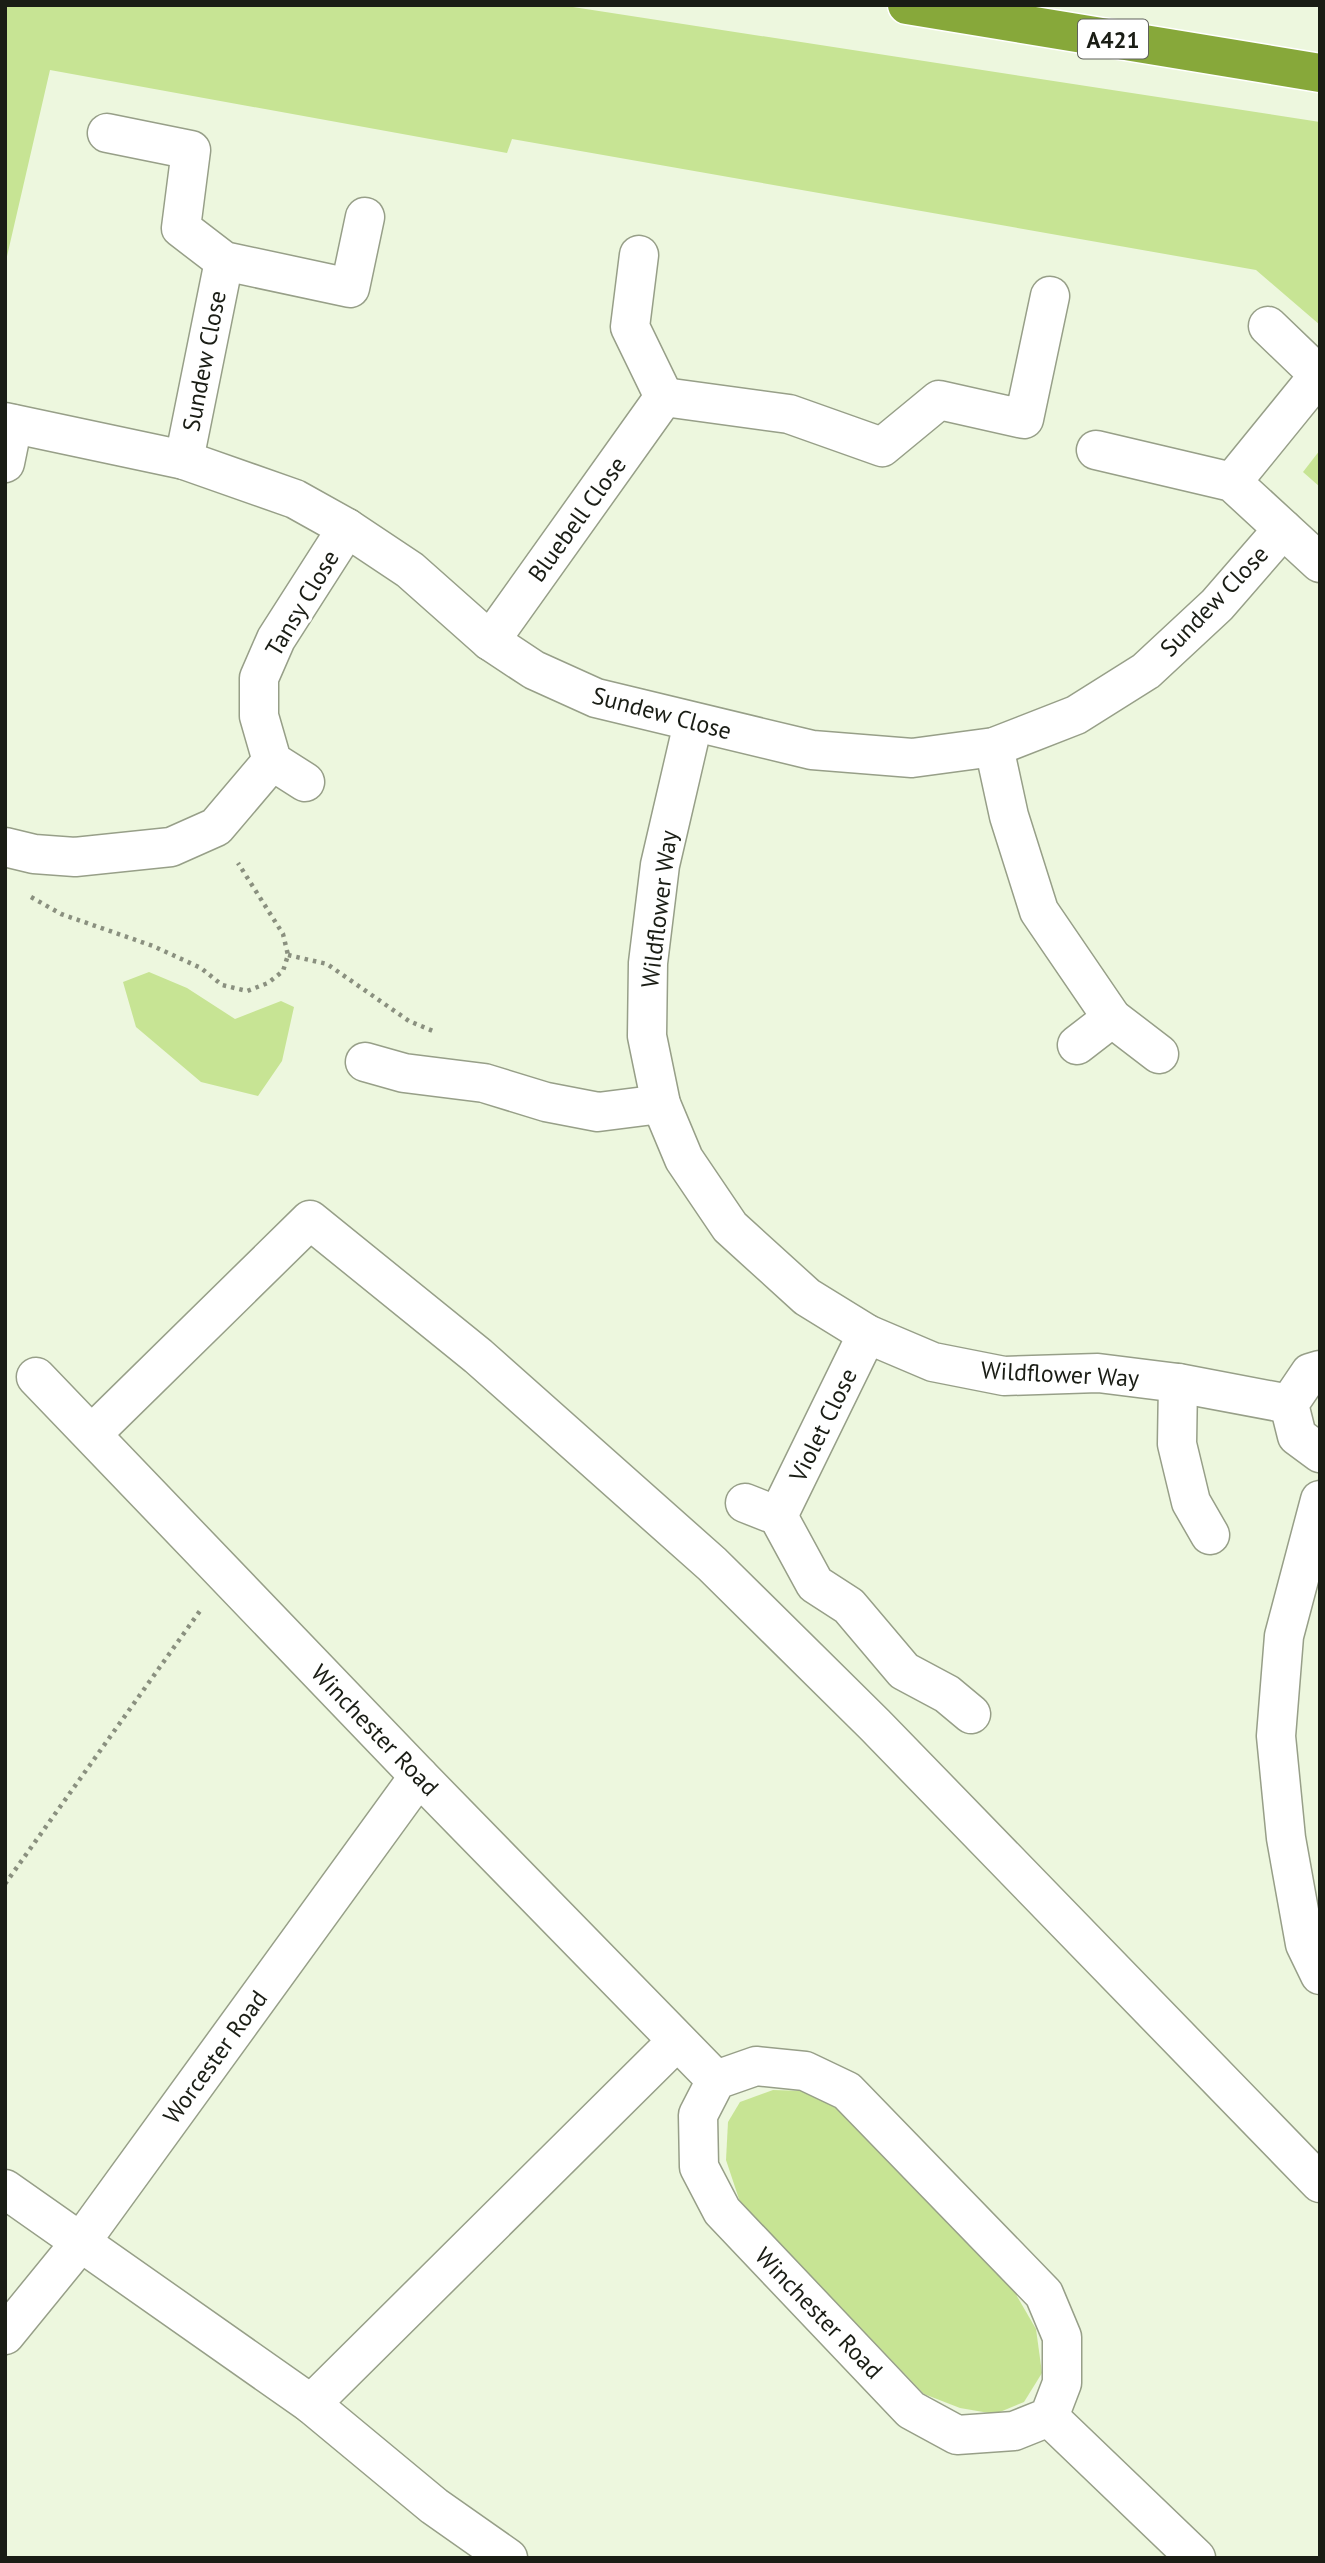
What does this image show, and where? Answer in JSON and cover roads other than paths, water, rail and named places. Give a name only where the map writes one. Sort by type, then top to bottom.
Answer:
[{"type":"highway","name":"A421","points":[[906,5],[1320,73]]},
{"type":"street","points":[[107,133],[191,150],[181,228],[224,261],[350,288],[365,218]]},
{"type":"street","points":[[639,254],[630,327],[664,397],[789,414],[882,447],[939,400],[1024,419],[1050,296]]},
{"type":"street","name":"Sundew Close","points":[[184,460],[224,261]]},
{"type":"street","points":[[1096,450],[1232,482],[1319,375],[1268,326]]},
{"type":"street","name":"Bluebell Close","points":[[490,641],[664,397]]},
{"type":"street","points":[[5,463],[9,423]]},
{"type":"street","name":"Sundew Close","points":[[9,423],[184,460],[295,499],[347,528],[410,570],[490,641],[534,670],[596,698],[812,750],[912,758],[994,747],[1076,715],[1146,671],[1217,605],[1283,529]]},
{"type":"street","name":"Sundew Close","points":[[1232,482],[1320,563]]},
{"type":"street","name":"Tansy Close","points":[[272,761],[259,716],[259,678],[276,639],[347,528]]},
{"type":"street","name":"Wildflower Way","points":[[693,723],[660,864],[648,963],[648,1036],[661,1104],[684,1159],[730,1227],[807,1297],[867,1334],[933,1362],[1004,1376],[1098,1373],[1178,1383],[1289,1404]]},
{"type":"street","points":[[994,747],[1009,816],[1039,911],[1112,1018],[1159,1054]]},
{"type":"street","points":[[5,847],[34,854],[75,857],[171,846],[216,827],[272,761],[305,782]]},
{"type":"street","points":[[1077,1045],[1112,1018]]},
{"type":"street","points":[[365,1062],[404,1073],[484,1083],[546,1101],[598,1112],[661,1104]]},
{"type":"street","points":[[92,1434],[310,1220],[478,1356],[712,1564],[875,1725],[1320,2183]]},
{"type":"street","name":"Violet Close","points":[[867,1334],[761,1510],[815,1584],[849,1606],[904,1671],[947,1694],[971,1714]]},
{"type":"street","points":[[1320,1370],[1310,1373],[1289,1404],[1297,1436],[1320,1453]]},
{"type":"street","name":"Winchester Road","points":[[36,1377],[419,1776],[716,2080],[698,2115],[699,2167],[722,2211],[911,2410],[957,2435],[1014,2431],[1049,2417]]},
{"type":"street","points":[[1178,1383],[1177,1444],[1191,1502],[1210,1535]]},
{"type":"street","points":[[1320,1500],[1284,1636],[1276,1736],[1286,1838],[1305,1944],[1320,1975]]},
{"type":"street","name":"Worcester Road","points":[[5,2335],[80,2243],[419,1776]]},
{"type":"street","points":[[311,2404],[677,2041]]},
{"type":"street","points":[[716,2080],[756,2066],[804,2071],[847,2091],[1044,2294],[1062,2337],[1062,2383],[1049,2417],[1196,2558]]},
{"type":"street","points":[[5,2189],[311,2404],[434,2506],[508,2558]]}]
